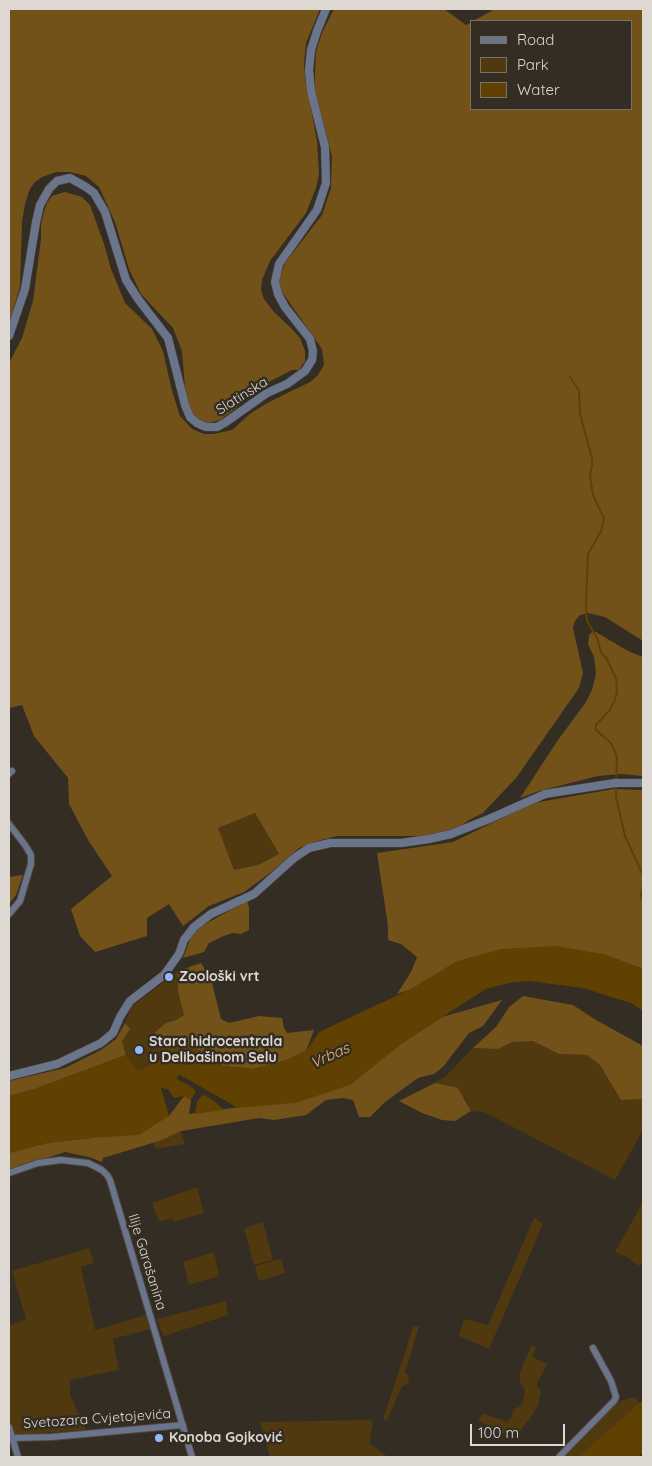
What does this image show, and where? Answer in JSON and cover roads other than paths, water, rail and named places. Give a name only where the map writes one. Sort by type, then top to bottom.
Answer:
[{"type":"street","name":"Slatinska","points":[[9,336],[25,289],[40,205],[49,189],[57,181],[70,178],[86,186],[94,193],[105,212],[126,280],[138,300],[168,338],[185,405],[190,417],[197,423],[206,427],[217,427],[267,393],[287,384],[306,371],[312,360],[313,351],[310,339],[285,307],[278,294],[275,282],[279,264],[316,210],[326,183],[325,147],[312,92],[309,70],[311,50],[326,9]]},
{"type":"street","points":[[9,1076],[57,1064],[101,1043],[113,1033],[130,1000],[164,975],[178,954],[184,940],[194,927],[211,914],[254,894],[294,858],[309,848],[330,843],[401,843],[429,839],[451,834],[545,794],[618,783],[643,783]]},
{"type":"street","points":[[9,824],[31,855],[31,864],[20,901],[9,914]]},
{"type":"street","name":"Ilije Garašanina","points":[[9,1173],[38,1163],[61,1160],[88,1163],[102,1170],[107,1175],[192,1457]]},
{"type":"street","points":[[559,1457],[616,1397],[611,1381],[593,1348]]},
{"type":"street","name":"Svetozara Cvjetojevića","points":[[12,1438],[52,1437],[183,1425]]},
{"type":"street","points":[[9,1427],[18,1457]]},
{"type":"water","name":"Vrbas","points":[[555,946],[603,954],[643,969],[643,1011],[631,1003],[583,988],[529,981],[509,983],[486,989],[442,1017],[404,1042],[350,1085],[295,1103],[238,1108],[180,1075],[177,1077],[178,1080],[196,1091],[191,1100],[184,1096],[174,1098],[168,1089],[161,1088],[169,1116],[139,1135],[47,1143],[9,1153],[9,1096],[35,1089],[126,1055],[138,1071],[165,1057],[158,1043],[177,1040],[202,1052],[223,1066],[253,1069],[284,1061],[306,1051],[319,1032],[409,990],[457,961],[501,949]]},
{"type":"water","points":[[204,1095],[224,1110],[195,1114],[197,1102]]},
{"type":"water","points":[[643,1400],[643,1452],[638,1457],[578,1457]]},
{"type":"waterway","points":[[570,377],[579,391],[580,414],[592,458],[590,476],[593,495],[604,518],[601,531],[588,554],[586,605],[587,621],[598,640],[601,653],[607,659],[616,679],[617,692],[614,702],[609,711],[596,725],[596,730],[611,743],[617,757],[616,781]]},
{"type":"waterway","points":[[616,785],[616,797],[625,836],[643,875]]},
{"type":"waterway","points":[[643,883],[641,896],[643,902]]},
{"type":"place","name":"Zoološki vrt","points":[[169,977]]},
{"type":"place","name":"Stara hidrocentrala u Delibašinom Selu","points":[[139,1050]]},
{"type":"place","name":"Konoba Gojković","points":[[159,1438]]}]
